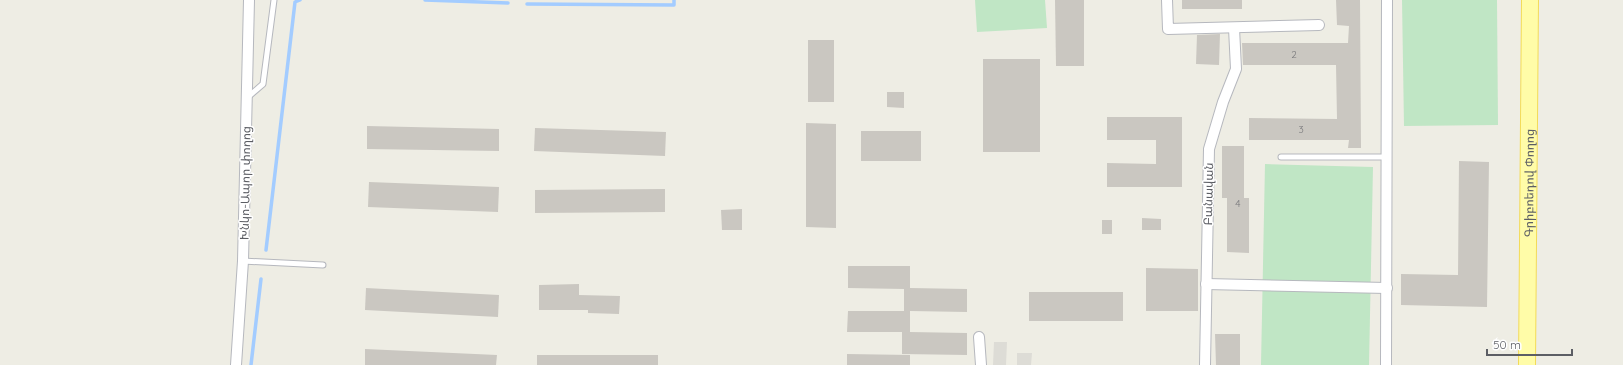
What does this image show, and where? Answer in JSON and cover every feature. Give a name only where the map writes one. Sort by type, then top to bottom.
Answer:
[{"type":"main road","name":"Գրիբոեդով Փողոց","points":[[1527,365],[1530,0]]},
{"type":"street","name":"Խնկո-Ապոր փողոց","points":[[236,365],[244,261],[249,0]]},
{"type":"street","points":[[1167,0],[1168,29],[1319,25]]},
{"type":"street","points":[[1386,365],[1387,0]]},
{"type":"street","name":"Բանավան","points":[[1205,365],[1209,149],[1223,102],[1236,69],[1234,28]]},
{"type":"street","points":[[1206,284],[1387,288]]},
{"type":"street","points":[[979,337],[981,365]]},
{"type":"lane","points":[[246,99],[263,84],[274,0]]},
{"type":"lane","points":[[1281,157],[1386,156]]},
{"type":"lane","points":[[244,261],[323,265]]},
{"type":"shaded area","points":[[994,342],[1007,342],[1006,365],[993,365]]},
{"type":"shaded area","points":[[1017,353],[1032,353],[1031,365],[1017,365]]},
{"type":"green space","points":[[975,0],[1045,0],[1047,28],[977,32]]},
{"type":"green space","points":[[1402,0],[1497,0],[1498,125],[1404,126]]},
{"type":"green space","points":[[1265,164],[1373,167],[1369,365],[1261,365]]},
{"type":"building","points":[[1055,0],[1084,0],[1084,66],[1056,66]]},
{"type":"building","points":[[1182,0],[1242,0],[1242,9],[1182,9]]},
{"type":"building","points":[[1336,0],[1360,0],[1361,148],[1348,148],[1349,140],[1249,140],[1249,118],[1337,119],[1336,65],[1243,65],[1242,43],[1348,43],[1349,26],[1337,25]]},
{"type":"building","points":[[1220,34],[1219,65],[1196,64],[1197,35]]},
{"type":"building","points":[[808,40],[834,40],[834,102],[808,102]]},
{"type":"building","points":[[983,59],[1040,59],[1040,152],[983,152]]},
{"type":"building","points":[[887,92],[904,92],[904,108],[887,107]]},
{"type":"building","points":[[1107,117],[1182,117],[1182,187],[1107,187],[1107,163],[1156,164],[1156,140],[1107,140]]},
{"type":"building","points":[[806,123],[836,124],[836,228],[806,227]]},
{"type":"building","points":[[367,126],[499,129],[499,151],[367,149]]},
{"type":"building","points":[[535,128],[666,132],[665,156],[534,151]]},
{"type":"building","points":[[861,131],[921,131],[921,161],[861,161]]},
{"type":"building","points":[[1222,146],[1244,146],[1244,198],[1249,198],[1249,253],[1227,252],[1227,198],[1222,198]]},
{"type":"building","points":[[1459,161],[1489,162],[1487,307],[1401,305],[1401,274],[1458,275]]},
{"type":"building","points":[[369,182],[499,187],[498,212],[368,207]]},
{"type":"building","points":[[665,189],[665,212],[535,213],[535,190]]},
{"type":"building","points":[[742,209],[742,230],[722,230],[721,210]]},
{"type":"building","points":[[1142,218],[1161,219],[1161,230],[1142,230]]},
{"type":"building","points":[[1102,220],[1112,220],[1112,234],[1102,234]]},
{"type":"building","points":[[848,266],[910,266],[910,288],[967,289],[967,312],[910,311],[910,332],[967,333],[967,355],[902,354],[902,332],[847,332],[848,311],[904,311],[904,289],[848,288]]},
{"type":"building","points":[[1146,268],[1198,269],[1198,311],[1146,311]]},
{"type":"building","points":[[579,284],[579,295],[620,296],[619,314],[588,313],[588,310],[539,310],[539,285]]},
{"type":"building","points":[[366,288],[499,295],[498,317],[365,310]]},
{"type":"building","points":[[1029,292],[1123,292],[1123,321],[1029,321]]},
{"type":"building","points":[[1215,334],[1240,334],[1240,365],[1216,365]]},
{"type":"building","points":[[365,349],[497,355],[496,365],[365,365]]},
{"type":"building","points":[[847,354],[910,355],[910,365],[847,365]]},
{"type":"building","points":[[537,355],[658,355],[658,365],[537,365]]},
{"type":"waterway","points":[[266,250],[295,2],[300,0]]},
{"type":"waterway","points":[[425,0],[508,3]]},
{"type":"waterway","points":[[527,4],[674,5],[674,0]]},
{"type":"waterway","points":[[251,365],[261,279]]}]
